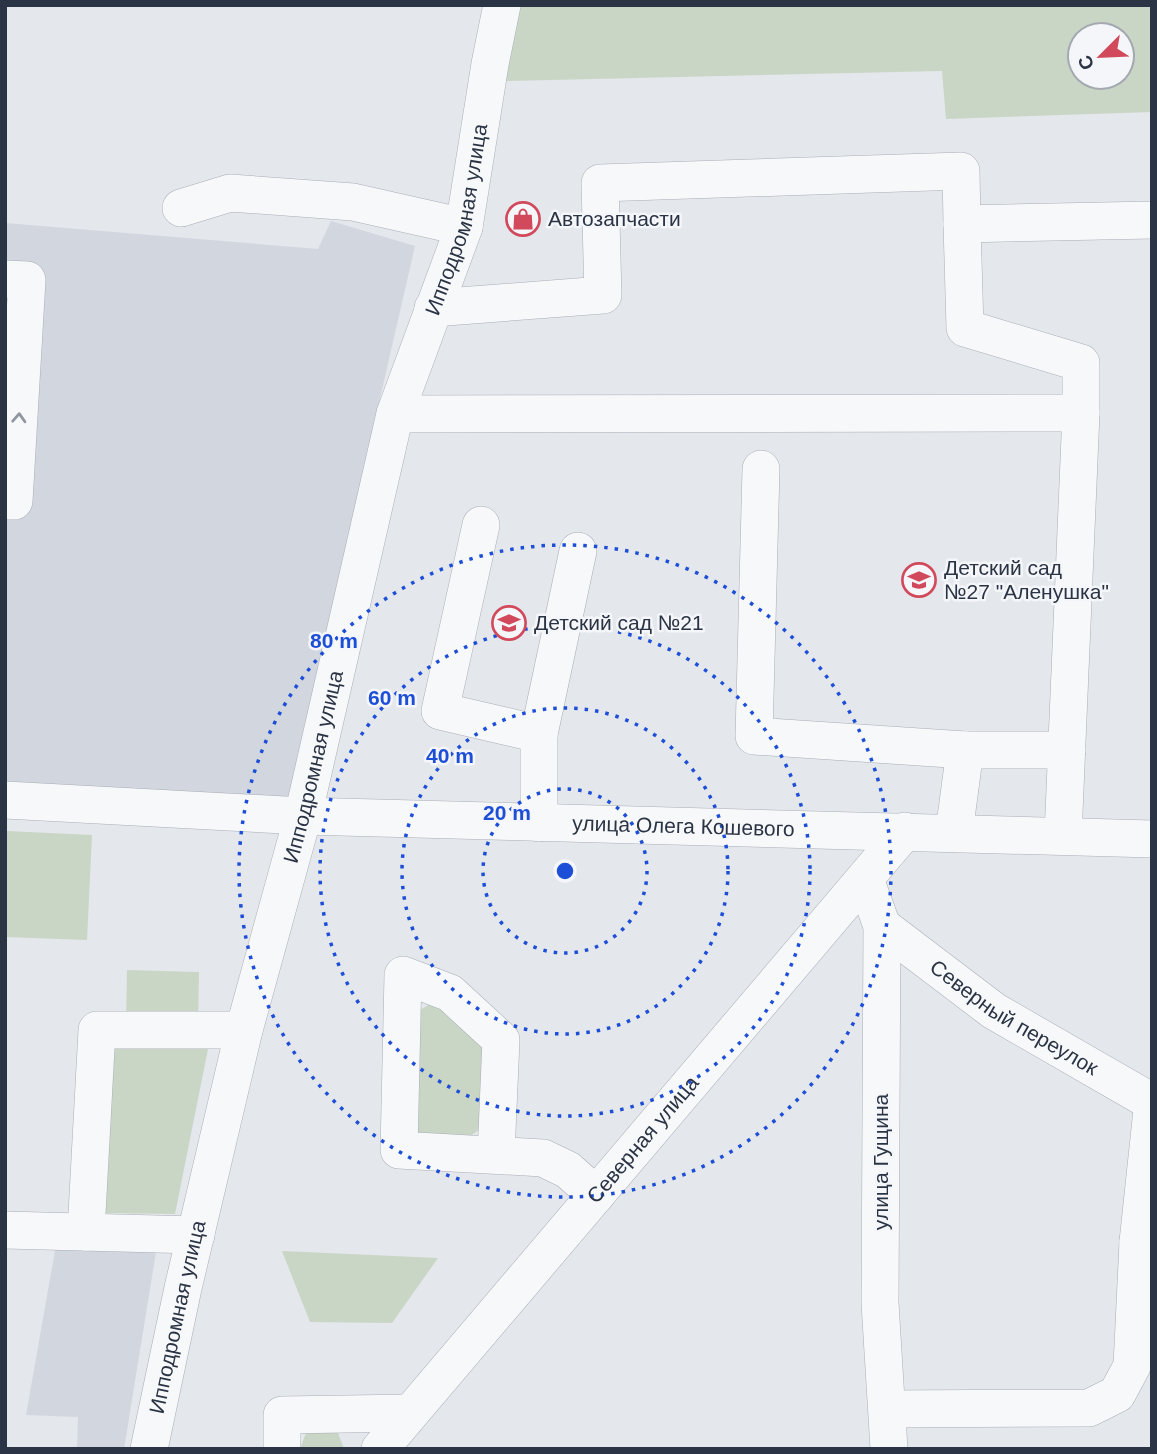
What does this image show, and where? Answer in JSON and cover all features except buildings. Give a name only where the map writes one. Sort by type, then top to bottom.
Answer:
[{"type":"street","name":"Ипподромная улица","points":[[149,1449],[183,1288],[244,1030],[303,816],[395,414],[464,227],[502,5]]},
{"type":"street","points":[[433,308],[603,295],[600,183],[961,171],[965,328],[1081,363],[1063,836]]},
{"type":"street","points":[[181,208],[230,192],[353,202],[464,227]]},
{"type":"street","points":[[962,223],[1152,220]]},
{"type":"street","points":[[5,279],[27,280],[14,501],[5,501]]},
{"type":"street","points":[[395,414],[1081,413]]},
{"type":"street","points":[[761,469],[754,736],[965,750],[1067,750]]},
{"type":"street","points":[[481,525],[440,711],[539,733]]},
{"type":"street","points":[[538,823],[539,733],[578,551]]},
{"type":"street","points":[[954,832],[965,750]]},
{"type":"street","name":"улица Олега Кошевого","points":[[5,800],[303,816],[1152,839]]},
{"type":"street","name":"Северная улица","points":[[380,1449],[905,831]]},
{"type":"street","name":"улица Гущина","points":[[865,878],[882,926],[880,1303],[889,1449]]},
{"type":"street","name":"Северный переулок","points":[[882,926],[994,1011],[1152,1102]]},
{"type":"street","points":[[496,1155],[501,1040],[450,993],[403,975],[399,1150],[543,1158],[569,1170],[596,1195]]},
{"type":"street","points":[[86,1232],[97,1030],[244,1030]]},
{"type":"street","points":[[887,1409],[1089,1408],[1117,1394],[1132,1366],[1145,1242],[1152,1110]]},
{"type":"street","points":[[5,1230],[196,1236]]},
{"type":"street","points":[[282,1449],[282,1415],[410,1413]]},
{"type":"shaded area","points":[[331,221],[415,246],[287,803],[5,786],[5,223],[318,249]]},
{"type":"shaded area","points":[[56,1245],[157,1246],[124,1449],[77,1449],[78,1417],[26,1415]]},
{"type":"green space","points":[[519,5],[1152,5],[1152,112],[946,119],[942,71],[505,81]]},
{"type":"green space","points":[[7,831],[92,835],[87,940],[5,937]]},
{"type":"green space","points":[[127,970],[199,972],[198,1025],[126,1024]]},
{"type":"green space","points":[[430,1004],[447,1004],[486,1046],[483,1127],[466,1139],[423,1136],[417,1132],[420,1010]]},
{"type":"green space","points":[[113,1039],[210,1039],[175,1214],[103,1213]]},
{"type":"green space","points":[[282,1251],[438,1258],[392,1323],[310,1322]]},
{"type":"green space","points":[[321,1427],[338,1433],[344,1449],[300,1449],[306,1433]]},
{"type":"place","name":"Автозапчасти","points":[[523,219]]},
{"type":"place","name":"Детский сад №27 \"Аленушка\"","points":[[919,580]]},
{"type":"place","name":"Детский сад №21","points":[[509,623]]}]
